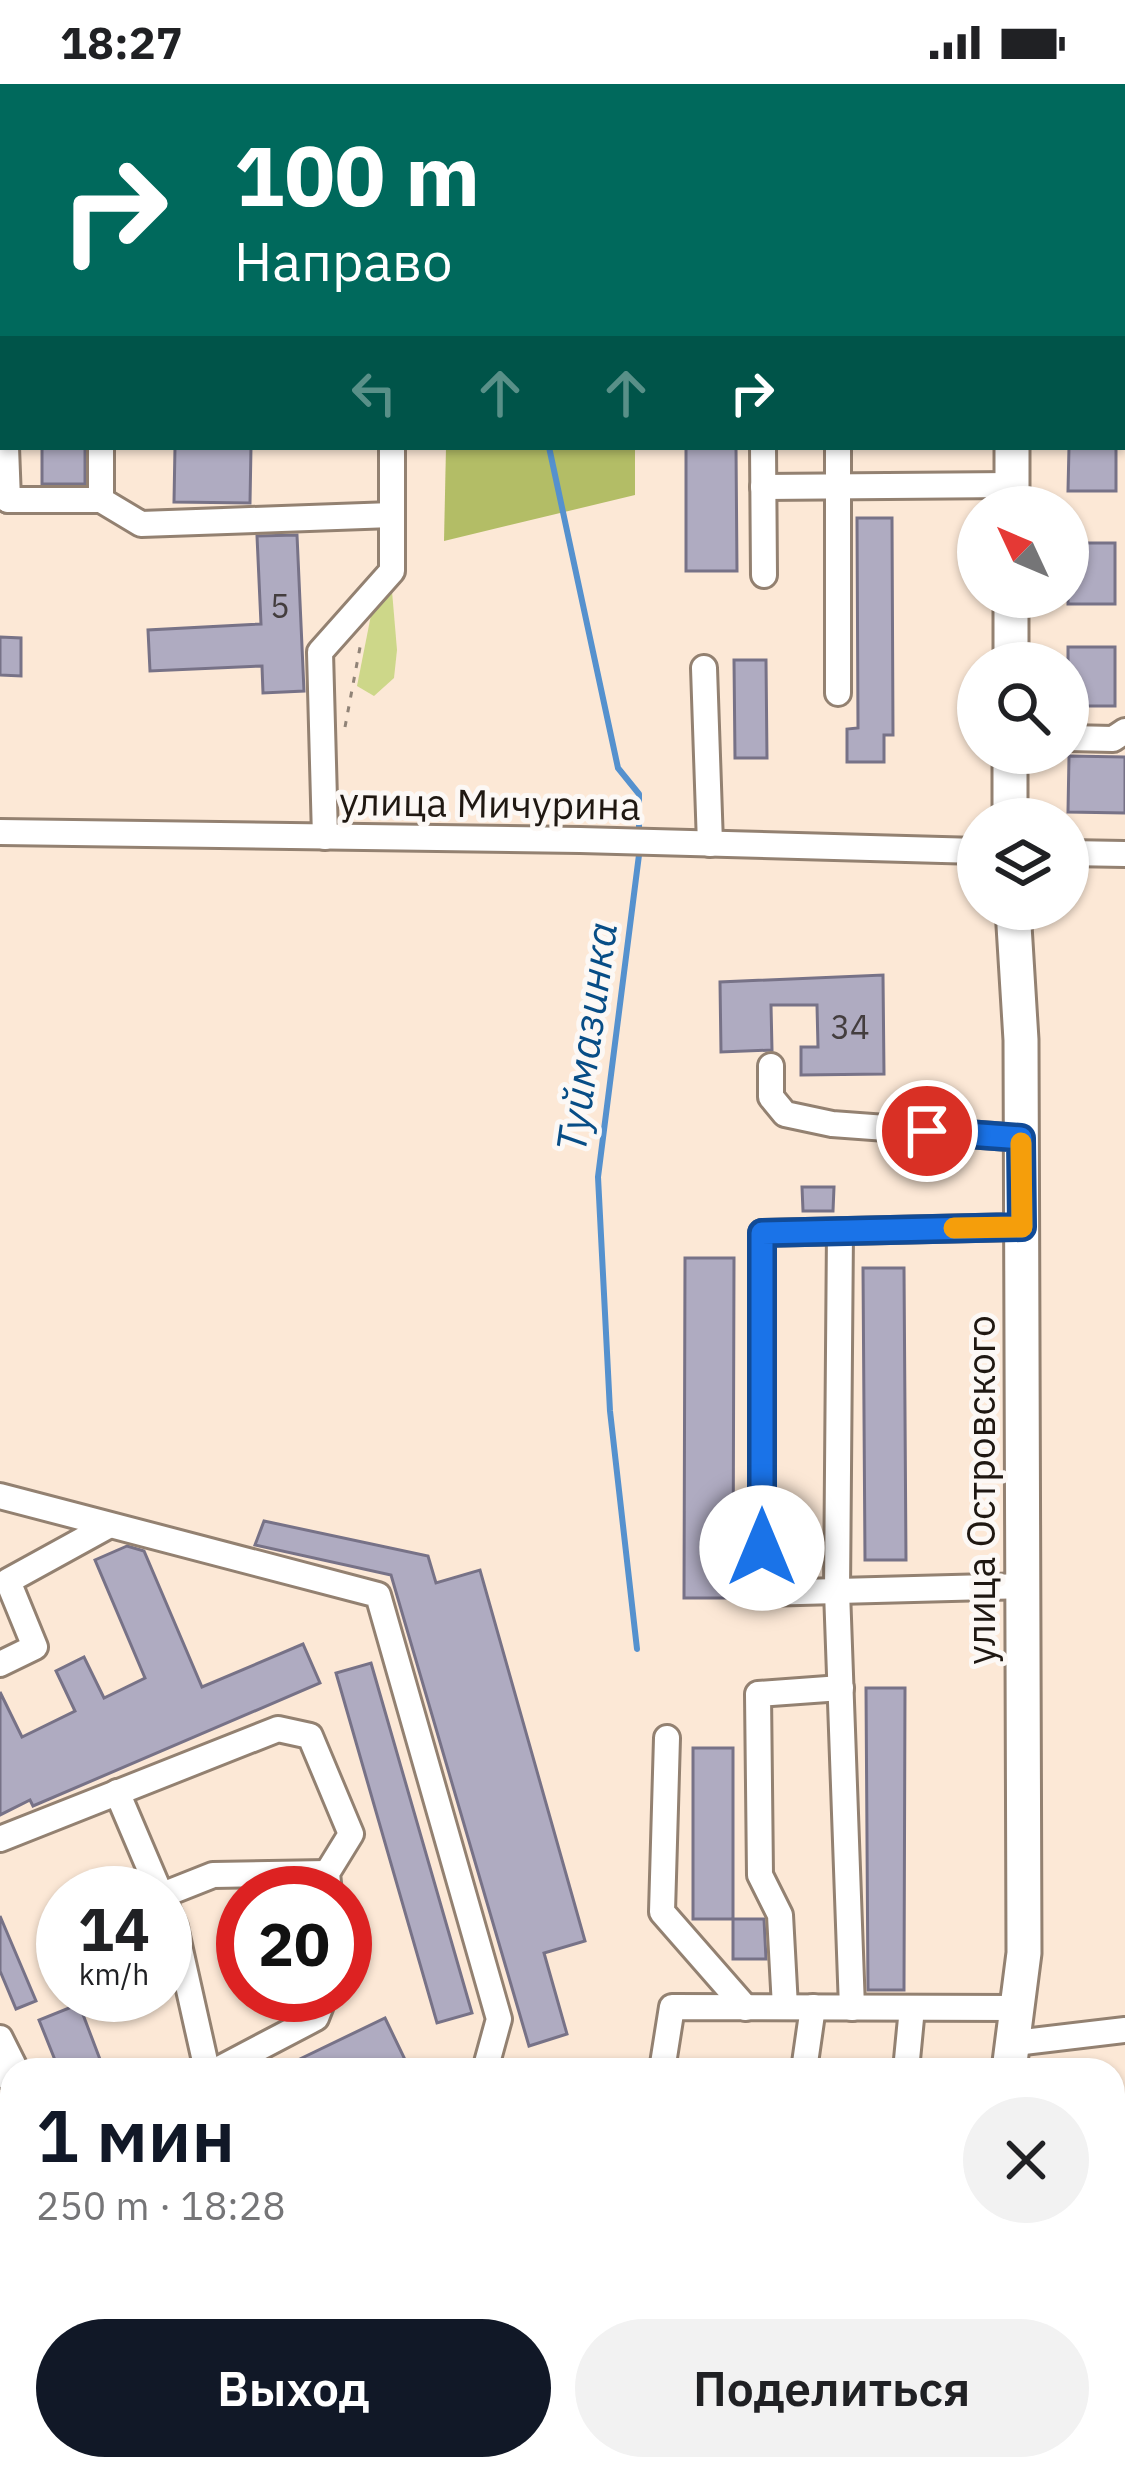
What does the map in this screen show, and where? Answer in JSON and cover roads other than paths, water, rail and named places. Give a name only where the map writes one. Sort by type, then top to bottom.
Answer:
[{"type":"main road","points":[[1012,450],[1012,486]]},
{"type":"main road","name":"улица Островского","points":[[1012,2056],[1024,1953],[1021,1040],[1014,930]]},
{"type":"street","points":[[6,450],[4,496],[101,500],[141,524],[392,515]]},
{"type":"street","points":[[101,450],[101,500]]},
{"type":"street","points":[[325,837],[320,652],[392,571],[392,450]]},
{"type":"street","points":[[763,450],[764,574]]},
{"type":"street","points":[[838,450],[838,693]]},
{"type":"street","points":[[763,487],[957,493]]},
{"type":"street","points":[[704,668],[710,844]]},
{"type":"street","points":[[1089,738],[1113,739],[1125,730]]},
{"type":"street","name":"улица Мичурина","points":[[0,832],[957,850]]},
{"type":"street","points":[[1089,853],[1125,854]]},
{"type":"street","points":[[771,1066],[771,1097],[784,1114],[832,1124],[1021,1138]]},
{"type":"street","points":[[1022,1227],[762,1233],[762,1593],[1023,1586]]},
{"type":"street","points":[[840,1231],[837,1591],[852,2008]]},
{"type":"street","points":[[0,1496],[378,1595],[499,2019],[488,2058]]},
{"type":"street","points":[[0,1664],[34,1647],[8,1581],[108,1526]]},
{"type":"street","points":[[785,2007],[780,1915],[760,1875],[758,1694],[841,1688]]},
{"type":"street","points":[[0,1839],[278,1729],[310,1736],[351,1834],[336,1866]]},
{"type":"street","points":[[667,1738],[662,1912],[746,2008]]},
{"type":"street","points":[[117,1792],[150,1866]]},
{"type":"street","points":[[192,2003],[204,2058]]},
{"type":"street","points":[[664,2058],[672,2007],[1020,2008]]},
{"type":"street","points":[[806,2058],[812,2008]]},
{"type":"street","points":[[907,2058],[912,2008]]},
{"type":"street","points":[[240,2058],[308,2022]]},
{"type":"street","points":[[1012,2056],[1125,2030]]},
{"type":"waterway","name":"Туймазинка","points":[[550,450],[618,768],[639,794],[639,834]]},
{"type":"waterway","name":"Туймазинка","points":[[637,1649],[610,1411],[598,1177],[640,847]]}]
